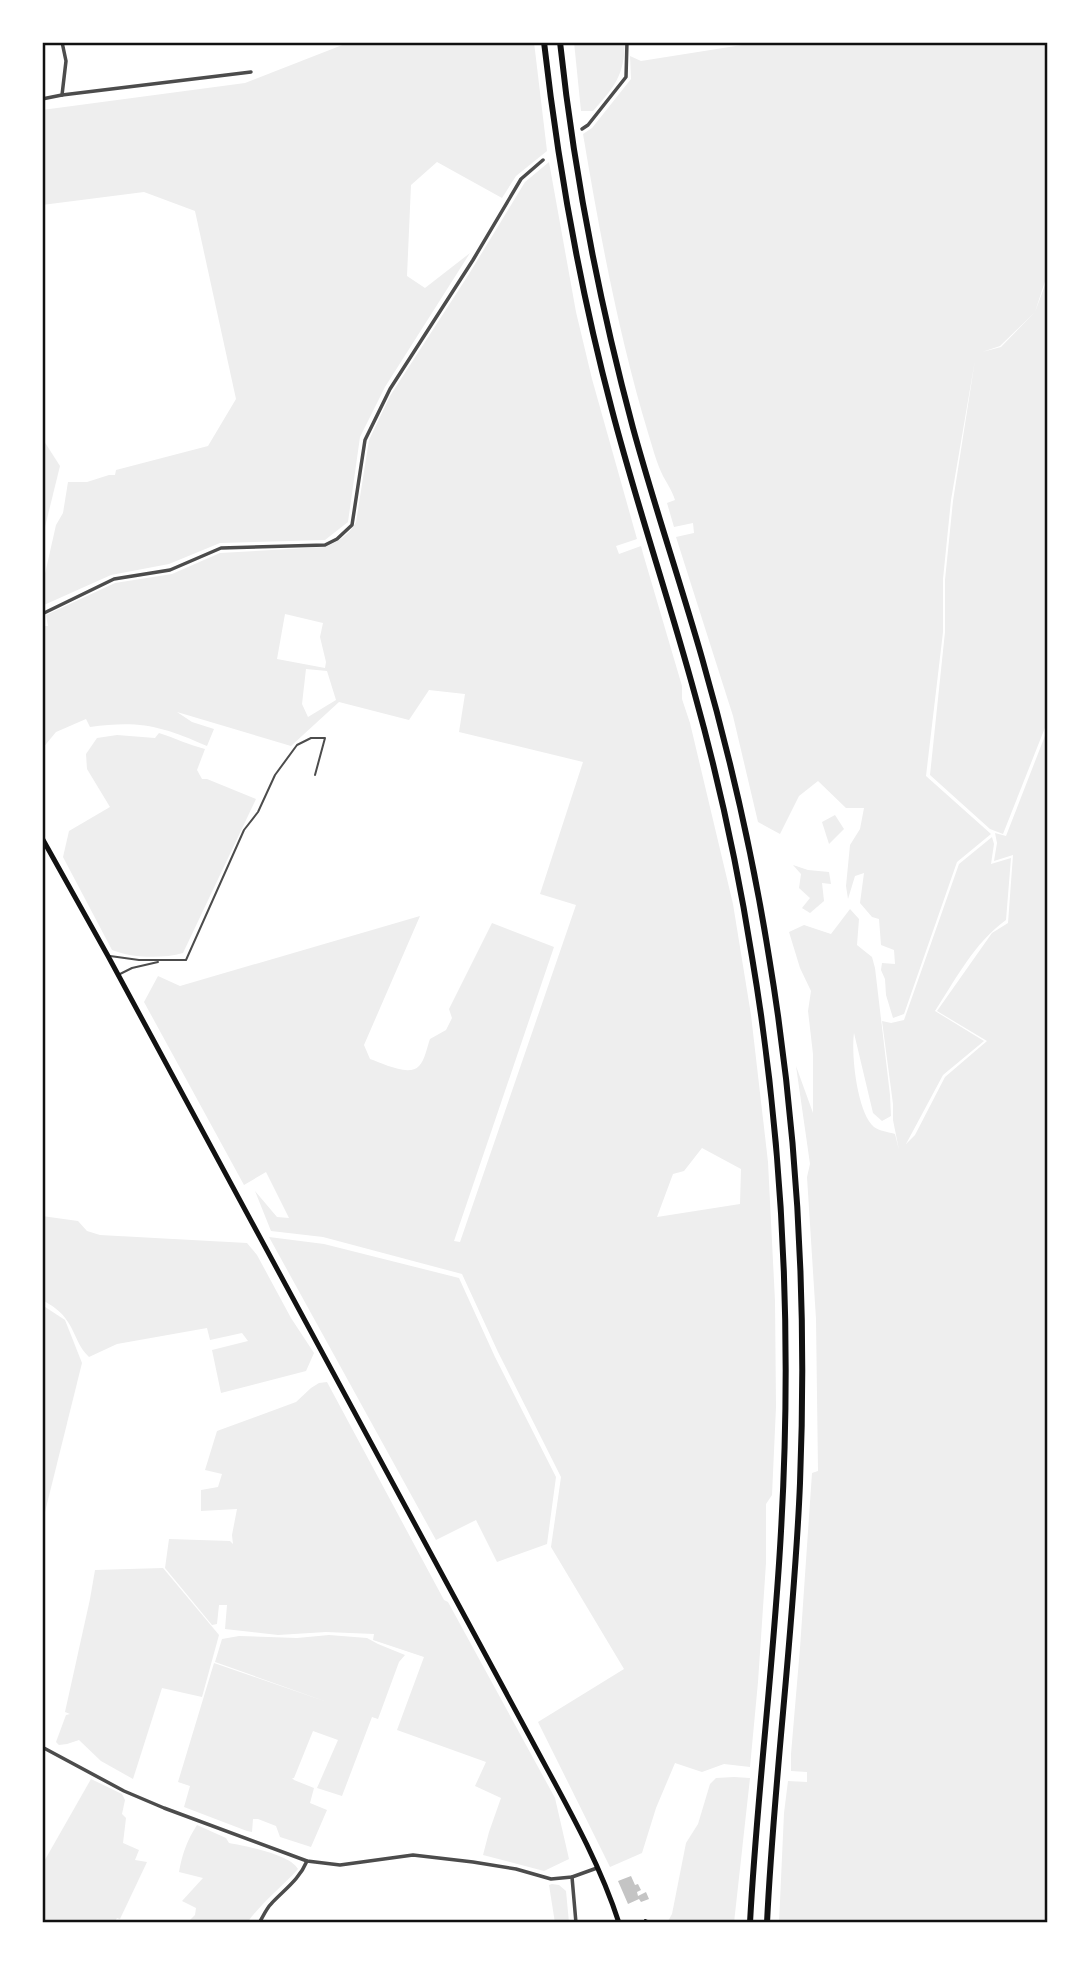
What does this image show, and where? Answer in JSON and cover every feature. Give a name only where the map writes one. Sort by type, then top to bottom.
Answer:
[{"type":"highway","points":[[544,42],[568,213],[594,337],[628,470],[697,700],[732,848],[759,998],[773,1111],[783,1262],[785,1455],[778,1583],[750,1923]]},
{"type":"highway","points":[[561,42],[584,209],[609,331],[641,454],[718,716],[748,842],[773,979],[787,1093],[800,1257],[802,1410],[794,1575],[766,1923]]},
{"type":"main road","points":[[42,838],[487,1656],[597,1868],[619,1923]]},
{"type":"street","points":[[62,42],[66,61],[62,95]]},
{"type":"street","points":[[582,129],[626,78],[627,42]]},
{"type":"street","points":[[42,99],[251,72]]},
{"type":"street","points":[[42,614],[114,579],[170,570],[221,548],[325,545],[337,539],[352,525],[365,440],[390,390],[521,179],[543,160]]},
{"type":"street","points":[[42,1747],[124,1791],[307,1861],[340,1866],[413,1855],[516,1869],[551,1879],[572,1877],[597,1868]]},
{"type":"street","points":[[259,1923],[269,1905],[294,1883],[307,1861]]},
{"type":"street","points":[[572,1877],[576,1923]]},
{"type":"lane","points":[[108,956],[162,961],[186,960],[244,830],[258,812],[275,775],[297,745],[311,737],[325,738],[315,775]]},
{"type":"lane","points":[[118,975],[132,968],[162,961]]},
{"type":"path","points":[[645,1920],[652,1923]]},
{"type":"shaded area","points":[[350,42],[534,42],[547,151],[516,176],[502,198],[437,162],[411,185],[407,276],[425,288],[470,253],[385,387],[360,437],[348,522],[325,540],[220,543],[169,564],[111,575],[44,605],[42,587],[56,525],[63,513],[68,482],[87,482],[115,475],[116,470],[208,446],[236,399],[195,211],[144,192],[42,205],[42,110],[245,83]]},
{"type":"shaded area","points":[[574,42],[625,42],[623,64],[617,80],[593,111],[581,111]]},
{"type":"shaded area","points":[[761,42],[1048,42],[1048,272],[1035,312],[1048,277],[1048,720],[1003,834],[990,829],[930,775],[945,632],[945,580],[953,501],[975,360],[951,500],[943,579],[943,632],[926,776],[991,834],[957,862],[904,1014],[893,1018],[881,970],[882,963],[895,964],[894,950],[881,945],[879,919],[872,917],[860,903],[864,873],[855,876],[848,899],[846,886],[850,845],[860,829],[864,808],[846,808],[818,781],[799,796],[780,834],[758,822],[733,716],[676,537],[694,533],[693,523],[674,527],[667,503],[675,500],[655,456],[628,361],[603,248],[583,134],[592,128],[631,79],[630,56],[641,61]],"holes":[[[1035,312],[1001,347],[982,352],[1000,346]]]},
{"type":"shaded area","points":[[549,162],[576,312],[637,539],[616,546],[619,554],[641,546],[682,686],[682,699],[733,904],[751,1015],[768,1162],[775,1301],[776,1407],[772,1495],[766,1504],[766,1563],[750,1767],[724,1764],[702,1772],[675,1763],[656,1808],[642,1853],[610,1867],[538,1722],[624,1669],[551,1547],[561,1477],[462,1274],[323,1237],[271,1231],[255,1191],[277,1217],[289,1218],[266,1172],[244,1185],[144,1002],[158,976],[180,986],[420,916],[364,1045],[370,1059],[409,1070],[419,1066],[430,1039],[446,1030],[452,1018],[449,1009],[492,923],[554,947],[454,1241],[460,1242],[576,905],[540,894],[583,762],[459,732],[465,694],[429,690],[409,720],[339,702],[291,746],[177,712],[192,722],[214,729],[207,746],[150,726],[123,724],[90,727],[86,719],[56,732],[42,749],[42,626],[48,626],[46,615],[115,583],[172,574],[220,553],[325,547],[350,531],[356,522],[369,440],[390,396],[525,182]],"holes":[[[285,614],[323,623],[320,637],[325,668],[277,659]],[[306,669],[327,671],[336,700],[308,717],[302,704]],[[702,1148],[741,1169],[740,1204],[657,1217],[673,1174],[684,1171]]]},
{"type":"shaded area","points":[[42,438],[60,466],[42,539]]},
{"type":"shaded area","points":[[1048,728],[1048,1923],[779,1923],[788,1781],[807,1782],[807,1772],[791,1771],[791,1754],[812,1473],[818,1471],[816,1319],[807,1177],[810,1164],[796,1066],[813,1113],[813,1054],[808,1011],[811,991],[800,968],[789,932],[804,925],[831,934],[850,909],[859,919],[857,945],[872,957],[875,968],[891,1116],[882,1121],[873,1113],[854,1033],[856,1082],[868,1120],[874,1127],[895,1134],[899,1150],[882,1021],[891,1023],[904,1020],[959,864],[992,837],[994,844],[991,864],[1011,858],[1006,920],[984,939],[975,950],[935,1011],[984,1041],[943,1075],[906,1144],[915,1135],[945,1077],[987,1041],[937,1011],[992,933],[1008,923],[1013,855],[994,861],[997,843],[995,833],[1006,836]]},
{"type":"shaded area","points":[[159,733],[205,749],[197,770],[202,779],[256,799],[183,953],[147,957],[112,950],[63,857],[69,831],[110,807],[87,769],[86,754],[97,738],[117,735],[155,738]]},
{"type":"shaded area","points":[[835,815],[844,829],[829,844],[822,822]]},
{"type":"shaded area","points":[[793,865],[829,872],[831,884],[822,883],[824,901],[810,913],[802,908],[810,898],[799,888],[801,874]]},
{"type":"shaded area","points":[[42,1216],[78,1221],[87,1231],[100,1235],[247,1243],[257,1255],[291,1318],[314,1353],[306,1371],[221,1393],[212,1350],[248,1341],[242,1333],[210,1340],[207,1328],[117,1344],[89,1357],[66,1318],[42,1300]]},
{"type":"shaded area","points":[[269,1237],[324,1244],[459,1278],[495,1357],[556,1477],[547,1544],[497,1562],[476,1520],[436,1540]]},
{"type":"shaded area","points":[[42,1305],[65,1320],[82,1363],[42,1524]]},
{"type":"shaded area","points":[[327,1382],[444,1600],[448,1602],[555,1798],[569,1859],[544,1871],[483,1855],[501,1798],[475,1786],[486,1762],[397,1730],[424,1657],[373,1640],[374,1634],[326,1632],[278,1635],[225,1629],[227,1605],[219,1605],[217,1624],[212,1625],[165,1568],[169,1539],[230,1541],[233,1544],[237,1509],[201,1511],[201,1490],[218,1487],[222,1474],[205,1470],[217,1431],[296,1402],[311,1388]]},
{"type":"shaded area","points":[[163,1568],[219,1635],[202,1697],[162,1688],[133,1779],[101,1761],[79,1740],[59,1745],[56,1742],[66,1715],[70,1714],[65,1712],[95,1570]]},
{"type":"shaded area","points":[[329,1635],[367,1638],[405,1655],[399,1662],[378,1719],[372,1717],[342,1796],[317,1788],[338,1740],[313,1731],[292,1778],[314,1788],[310,1803],[327,1810],[311,1847],[280,1837],[276,1826],[258,1819],[253,1819],[252,1832],[184,1807],[190,1786],[178,1782],[214,1663],[330,1703],[215,1662],[222,1639],[239,1636],[297,1638]]},
{"type":"shaded area","points":[[716,1778],[750,1778],[734,1923],[667,1923],[672,1914],[686,1843],[698,1824],[710,1784]]},
{"type":"shaded area","points":[[91,1779],[122,1794],[125,1800],[122,1814],[126,1818],[123,1843],[139,1850],[135,1860],[147,1862],[120,1919],[117,1918],[114,1923],[42,1923],[42,1865]]},
{"type":"shaded area","points":[[197,1825],[226,1838],[229,1843],[277,1855],[298,1869],[247,1923],[187,1923],[195,1915],[196,1908],[182,1901],[203,1878],[179,1872],[185,1848]]},
{"type":"shaded area","points":[[549,1885],[559,1885],[566,1891],[569,1923],[555,1923]]},
{"type":"building","points":[[631,1876],[641,1890],[637,1892],[638,1896],[646,1892],[649,1899],[641,1902],[639,1899],[628,1904],[618,1881]]}]
